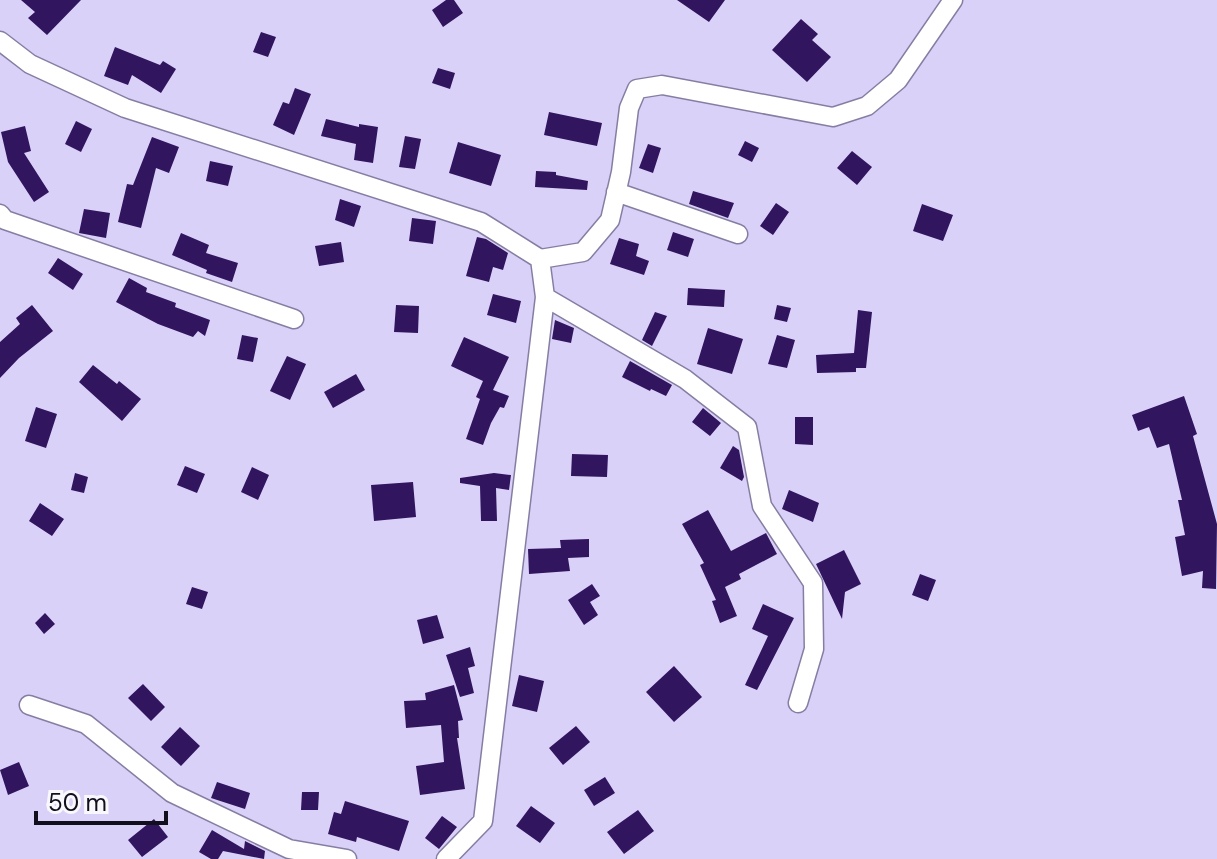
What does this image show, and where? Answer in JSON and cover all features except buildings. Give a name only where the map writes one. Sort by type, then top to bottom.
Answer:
[{"type":"street","points":[[0,41],[30,64],[125,108],[481,222],[540,259],[583,252],[610,220],[629,108],[637,89],[662,85],[833,117],[867,106],[898,80],[953,0]]},
{"type":"street","points":[[616,192],[738,234]]},
{"type":"street","points":[[0,214],[5,220],[294,319]]},
{"type":"street","points":[[446,859],[483,821],[545,297],[540,259]]},
{"type":"street","points":[[545,297],[685,379],[747,427],[762,506],[813,583],[814,649],[798,703]]},
{"type":"street","points":[[29,705],[86,724],[172,793],[289,849],[347,859]]}]
